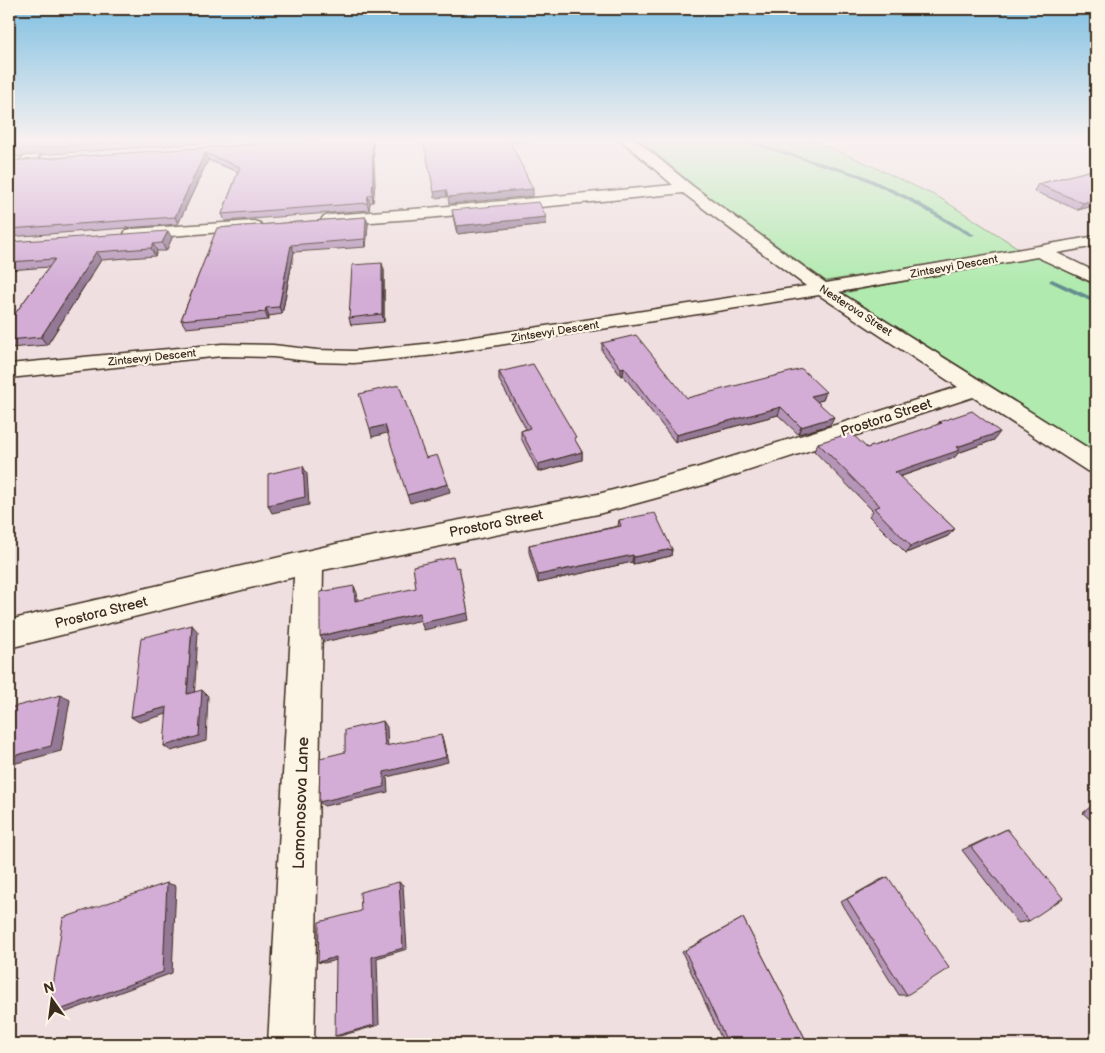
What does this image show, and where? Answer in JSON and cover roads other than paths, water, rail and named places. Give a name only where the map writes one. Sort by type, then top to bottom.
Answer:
[{"type":"street","points":[[317,221],[427,213],[685,188]]},
{"type":"street","name":"Nesterova Street","points":[[686,188],[822,289],[1096,465]]},
{"type":"street","points":[[118,235],[268,225]]},
{"type":"street","name":"Zintsevyi Descent","points":[[9,371],[222,350],[273,351],[317,356],[354,357],[435,350],[822,289],[1096,241]]},
{"type":"street","points":[[1038,251],[1096,279]]},
{"type":"street","name":"Prostora Street","points":[[9,634],[349,552],[598,504],[698,477],[977,388]]},
{"type":"street","name":"Lomonosova Lane","points":[[291,1044],[309,562]]},
{"type":"waterway","points":[[886,188],[972,235]]},
{"type":"waterway","points":[[1052,281],[1096,302]]}]
